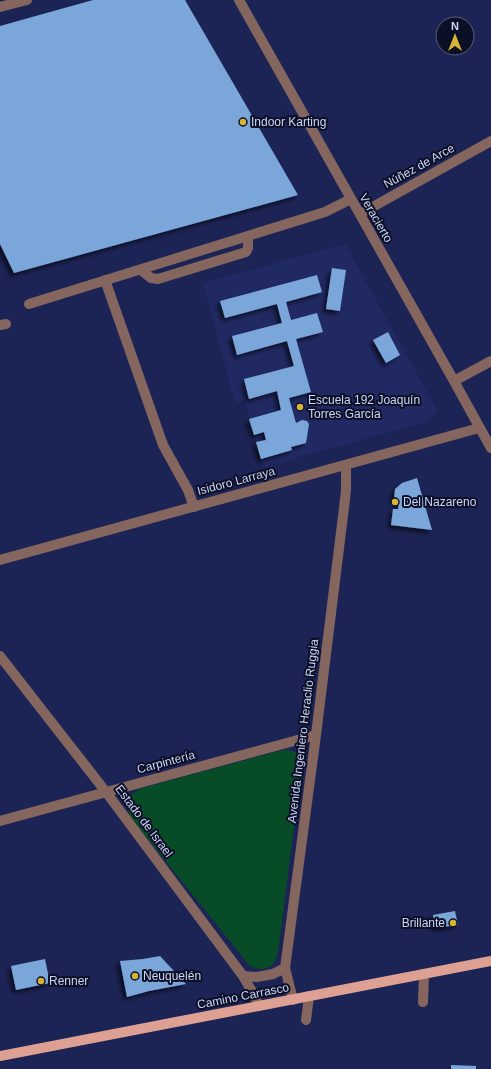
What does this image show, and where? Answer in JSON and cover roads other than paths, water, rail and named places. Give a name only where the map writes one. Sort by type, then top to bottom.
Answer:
[{"type":"main road","name":"Camino Carrasco","points":[[0,1056],[491,961]]},
{"type":"street","points":[[0,7],[27,0]]},
{"type":"street","name":"Veracierto","points":[[239,0],[491,448]]},
{"type":"street","name":"Núñez de Arce","points":[[360,214],[491,141]]},
{"type":"street","points":[[29,304],[325,212],[351,199]]},
{"type":"street","points":[[141,270],[151,278],[158,279],[246,252],[248,248],[248,236]]},
{"type":"street","points":[[105,280],[163,445],[188,490],[194,506]]},
{"type":"street","points":[[454,381],[491,361]]},
{"type":"street","name":"Isidoro Larraya","points":[[0,560],[479,428]]},
{"type":"street","name":"Avenida Ingeniero Heraclio Ruggia","points":[[293,1000],[286,968],[343,516],[346,490],[346,465]]},
{"type":"street","name":"Estado de Israel","points":[[0,656],[106,792],[243,976],[254,995],[258,1006]]},
{"type":"street","name":"Carpintería","points":[[0,820],[316,735]]},
{"type":"street","points":[[243,976],[256,977],[273,974],[286,968]]},
{"type":"street","points":[[423,1002],[424,974]]},
{"type":"street","points":[[306,1020],[309,996]]},
{"type":"place","name":"Indoor Karting","points":[[243,122]]},
{"type":"place","name":"Escuela 192 Joaquín Torres García","points":[[300,407]]},
{"type":"place","name":"Del Nazareno","points":[[395,502]]},
{"type":"place","name":"Brillante","points":[[453,923]]},
{"type":"place","name":"Neuquelén","points":[[135,976]]},
{"type":"place","name":"Renner","points":[[41,981]]}]
